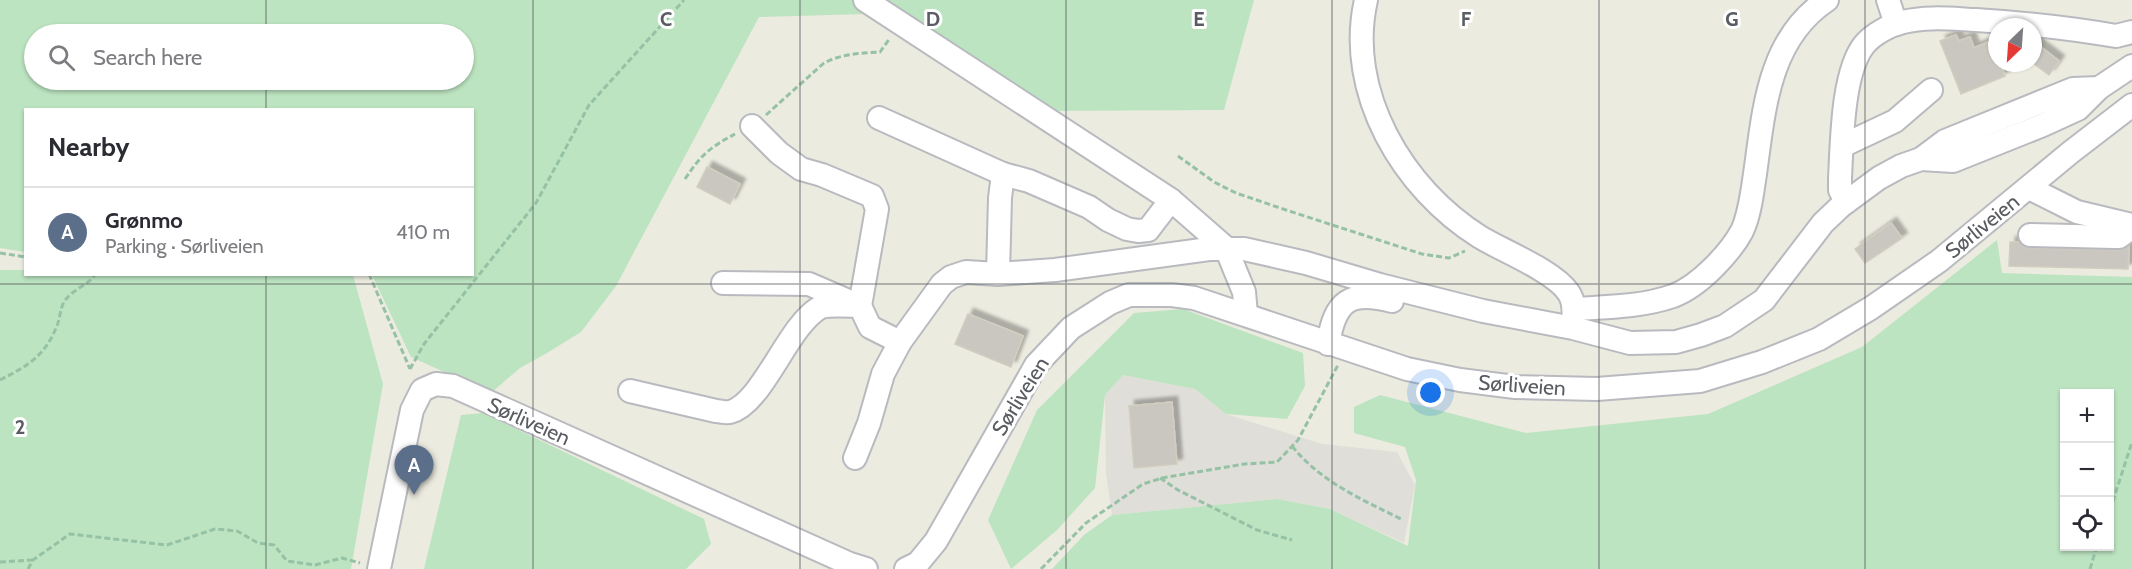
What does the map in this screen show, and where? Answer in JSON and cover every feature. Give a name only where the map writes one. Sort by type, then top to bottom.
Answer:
[{"type":"street","points":[[865,0],[1171,200],[1226,248],[1244,292],[1246,314]]},
{"type":"street","points":[[1366,0],[1363,70],[1377,112],[1406,168],[1452,218],[1555,280],[1568,291],[1569,320]]},
{"type":"street","points":[[1337,347],[1332,324],[1336,314],[1348,302],[1360,297],[1383,299],[1500,329],[1532,333],[1569,320],[1674,295],[1700,281],[1721,260],[1741,233],[1748,213],[1766,94],[1785,44],[1813,9],[1827,0]]},
{"type":"street","points":[[1888,0],[1896,24]]},
{"type":"street","points":[[855,458],[869,423],[883,374],[900,342],[942,284],[951,277],[966,272],[998,274],[1055,270],[1226,248],[1244,249],[1306,263],[1380,285],[1483,311],[1569,320],[1630,343],[1676,342],[1701,335],[1725,326],[1764,300],[1823,223],[1846,202],[1879,178],[1921,159],[1953,160],[2079,110],[2099,88],[2130,67],[2124,34],[2010,22],[1944,18],[1904,21],[1882,30],[1864,45],[1851,74],[1845,104],[1840,190],[1846,202]]},
{"type":"street","points":[[1842,146],[1895,121],[1931,90]]},
{"type":"street","name":"Sørliveien","points":[[906,569],[918,562],[936,541],[1031,373],[1051,348],[1071,328],[1110,303],[1130,295],[1172,295],[1194,298],[1407,369],[1460,380],[1515,387],[1597,389],[1700,381],[1762,362],[1819,339],[1888,297],[1939,261],[2132,105]]},
{"type":"street","points":[[879,118],[1003,174],[1029,181],[1089,207],[1127,229],[1148,230],[1171,200]]},
{"type":"street","points":[[752,126],[779,153],[801,169],[822,175],[872,196],[877,209],[860,306],[870,327],[900,342]]},
{"type":"street","points":[[998,274],[1003,174]]},
{"type":"street","points":[[2029,188],[2078,212],[2132,226]]},
{"type":"street","points":[[2030,235],[2119,237],[2132,226]]},
{"type":"street","points":[[723,283],[809,284],[860,306]]},
{"type":"street","points":[[630,391],[716,411],[731,411],[754,392],[792,337],[821,306],[860,306]]},
{"type":"street","name":"Sørliveien","points":[[379,568],[412,410],[422,390],[436,384],[453,386],[661,481],[866,569]]},
{"type":"path","points":[[370,276],[410,369],[424,344],[536,203],[588,105],[684,0]]},
{"type":"path","points":[[685,179],[699,158],[716,145],[752,126],[824,63],[846,55],[880,52],[893,34]]},
{"type":"path","points":[[1178,156],[1214,182],[1236,193],[1422,254],[1444,258],[1455,257],[1464,252],[1476,234]]},
{"type":"path","points":[[0,253],[24,257]]},
{"type":"path","points":[[0,380],[24,368],[42,354],[56,328],[63,303],[74,290],[94,276]]},
{"type":"path","points":[[1041,569],[1086,523],[1143,484],[1160,478],[1245,464],[1276,462],[1298,440],[1337,347]]},
{"type":"path","points":[[2113,497],[2132,442]]},
{"type":"path","points":[[1292,446],[1322,475],[1343,490],[1401,519]]},
{"type":"path","points":[[1160,478],[1178,490],[1257,530],[1292,540]]},
{"type":"path","points":[[28,569],[33,560],[70,534],[167,544],[215,529],[237,531],[258,543],[274,545],[287,561],[315,566],[342,558],[379,568]]},
{"type":"path","points":[[2090,569],[2095,551]]},
{"type":"path","points":[[0,562],[33,560]]},
{"type":"shaded area","points":[[1123,375],[1195,389],[1226,414],[1322,444],[1397,452],[1415,485],[1404,543],[1330,509],[1277,499],[1112,515],[1106,473],[1105,395]]},
{"type":"green space","points":[[0,0],[856,0],[869,8],[865,14],[759,17],[616,286],[581,332],[520,368],[491,393],[411,357],[372,276],[474,276],[474,108],[24,108],[24,252],[0,248]]},
{"type":"green space","points":[[876,0],[1254,0],[1224,110],[1046,111]]},
{"type":"green space","points":[[1997,240],[2002,273],[2132,277],[2132,569],[1052,569],[1084,535],[1112,515],[1277,499],[1330,509],[1408,546],[1416,480],[1405,447],[1354,433],[1354,407],[1380,395],[1526,433],[1708,414],[1862,347]]},
{"type":"green space","points":[[0,270],[24,270],[24,276],[353,276],[383,384],[351,569],[0,569]]},
{"type":"green space","points":[[1183,309],[1303,353],[1305,386],[1287,419],[1226,414],[1195,389],[1123,375],[1105,395],[1095,488],[1057,530],[1011,569],[988,520],[1037,410],[1134,313]]},
{"type":"green space","points":[[483,413],[704,519],[711,544],[686,569],[424,569],[461,415]]},
{"type":"building","points":[[1956,35],[1959,41],[1970,37],[1974,48],[1988,42],[1988,72],[2003,72],[2005,76],[1961,94],[1940,41]]},
{"type":"building","points":[[2042,48],[2059,61],[2049,75],[2042,70]]},
{"type":"building","points":[[707,167],[740,184],[730,204],[697,187]]},
{"type":"building","points":[[1891,223],[1902,238],[1865,263],[1855,249]]},
{"type":"building","points":[[2010,242],[2019,242],[2024,247],[2030,248],[2119,250],[2129,246],[2128,269],[2009,266]]},
{"type":"building","points":[[968,314],[1023,336],[1011,367],[955,344]]},
{"type":"building","points":[[1172,402],[1177,464],[1134,468],[1129,406]]},
{"type":"place","name":"Grønmo","points":[[414,495]]}]
